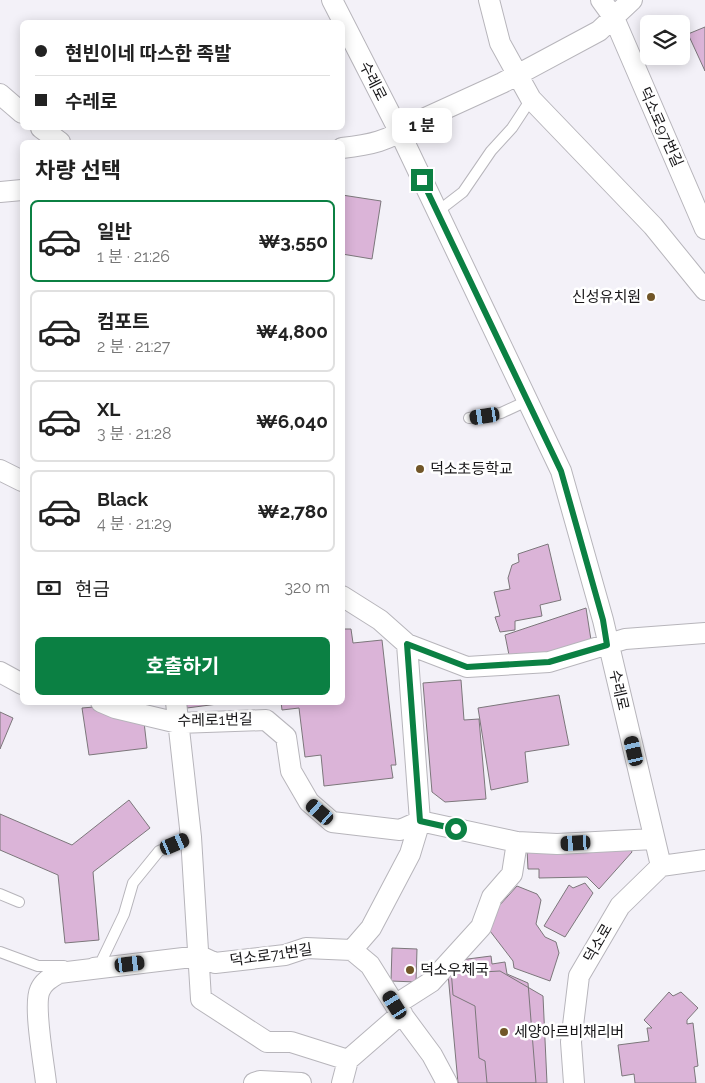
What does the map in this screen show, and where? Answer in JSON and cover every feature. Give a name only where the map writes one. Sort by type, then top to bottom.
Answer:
[{"type":"street","name":"수레로","points":[[332,0],[342,20]]},
{"type":"street","points":[[489,0],[500,43],[530,99],[653,226],[705,290]]},
{"type":"street","name":"덕소로97번길","points":[[601,0],[614,18],[705,229]]},
{"type":"street","points":[[345,148],[375,144],[400,133],[412,124],[502,83],[599,31],[632,0]]},
{"type":"street","name":"수레로","points":[[345,25],[400,133],[561,471],[603,620],[607,645],[661,866]]},
{"type":"street","points":[[0,94],[20,111]]},
{"type":"street","points":[[44,130],[57,140]]},
{"type":"street","points":[[0,192],[20,190]]},
{"type":"street","points":[[0,470],[20,480]]},
{"type":"street","points":[[345,598],[380,620],[407,644],[467,667],[549,662],[625,639],[705,633]]},
{"type":"street","points":[[407,644],[420,821],[410,854],[397,879],[371,928],[352,950],[370,965],[398,1009],[432,1055],[446,1083]]},
{"type":"street","points":[[0,672],[20,683]]},
{"type":"street","name":"수레로1번길","points":[[108,705],[178,723],[266,720],[286,737],[291,771],[309,802],[332,822],[400,830],[420,821]]},
{"type":"street","points":[[176,705],[191,837],[200,956],[201,999],[267,1042],[291,1042],[348,1060]]},
{"type":"street","points":[[420,821],[517,842],[557,844],[654,839]]},
{"type":"street","points":[[342,1083],[348,1060],[398,1009],[431,982],[481,927],[492,897],[512,874],[517,842]]},
{"type":"street","points":[[661,866],[705,860]]},
{"type":"street","name":"덕소로","points":[[574,1083],[571,1042],[579,976],[620,906],[661,866]]},
{"type":"street","name":"덕소로71번길","points":[[46,1083],[38,1006],[39,992],[44,982],[60,973],[200,956],[215,963],[285,956],[306,948],[352,950]]},
{"type":"street","points":[[254,1083],[260,1081],[301,1083]]},
{"type":"lane","points":[[437,212],[463,192],[491,151],[512,128],[530,99]]},
{"type":"lane","points":[[469,418],[501,413],[527,401]]},
{"type":"lane","points":[[0,952],[38,966],[82,966],[101,962],[124,914],[133,883],[159,851],[191,837]]},
{"type":"lane","points":[[0,894],[19,902]]},
{"type":"building","points":[[705,27],[705,71],[690,38],[690,33]]},
{"type":"building","points":[[345,195],[381,201],[372,259],[345,254]]},
{"type":"building","points":[[548,544],[561,600],[540,605],[542,616],[515,621],[515,630],[500,632],[495,617],[500,616],[494,592],[510,589],[508,578],[512,565],[519,562],[518,554]]},
{"type":"building","points":[[586,608],[591,640],[543,655],[510,660],[505,635]]},
{"type":"building","points":[[345,629],[351,629],[353,643],[382,640],[396,765],[391,765],[393,778],[324,786],[321,755],[305,757],[299,708],[282,710],[281,705],[345,705]]},
{"type":"building","points":[[461,680],[464,720],[479,719],[486,799],[445,802],[432,792],[423,683]]},
{"type":"building","points":[[559,695],[569,745],[525,752],[528,782],[491,790],[478,708]]},
{"type":"building","points":[[186,705],[210,705],[187,708]]},
{"type":"building","points":[[94,707],[144,722],[147,748],[89,755],[82,708]]},
{"type":"building","points":[[0,712],[13,718],[0,749]]},
{"type":"building","points":[[129,800],[150,828],[93,872],[99,940],[65,943],[58,875],[0,850],[0,814],[72,845]]},
{"type":"building","points":[[630,847],[632,852],[599,889],[587,877],[539,878],[539,869],[528,869],[527,849]]},
{"type":"building","points":[[585,883],[593,893],[565,937],[544,926],[569,885],[573,888]]},
{"type":"building","points":[[517,886],[537,894],[541,900],[536,924],[545,937],[556,942],[559,953],[550,981],[514,968],[513,961],[490,931],[498,907]]},
{"type":"building","points":[[392,948],[417,949],[416,982],[391,981]]},
{"type":"building","name":"세양아르비채리버","points":[[491,956],[492,964],[505,962],[507,974],[528,983],[536,1083],[487,1083],[485,1061],[479,1058],[475,1006],[453,995],[451,969],[460,960]]},
{"type":"building","name":"세양아르비채리버","points":[[500,971],[543,996],[547,1083],[458,1083],[448,974]]},
{"type":"building","points":[[669,992],[673,996],[681,992],[698,1008],[687,1020],[687,1024],[693,1023],[698,1066],[694,1067],[696,1083],[635,1083],[634,1074],[622,1076],[618,1045],[649,1041],[647,1028],[652,1028],[644,1020]]},
{"type":"place","name":"신성유치원","points":[[651,297]]},
{"type":"place","name":"덕소초등학교","points":[[420,469]]},
{"type":"place","name":"덕소우체국","points":[[410,970]]},
{"type":"place","name":"세양아르비채리버","points":[[504,1032]]},
{"type":"route","points":[[422,180],[561,471],[603,620],[607,645],[549,662],[467,667],[407,644],[420,821],[456,829]]}]
